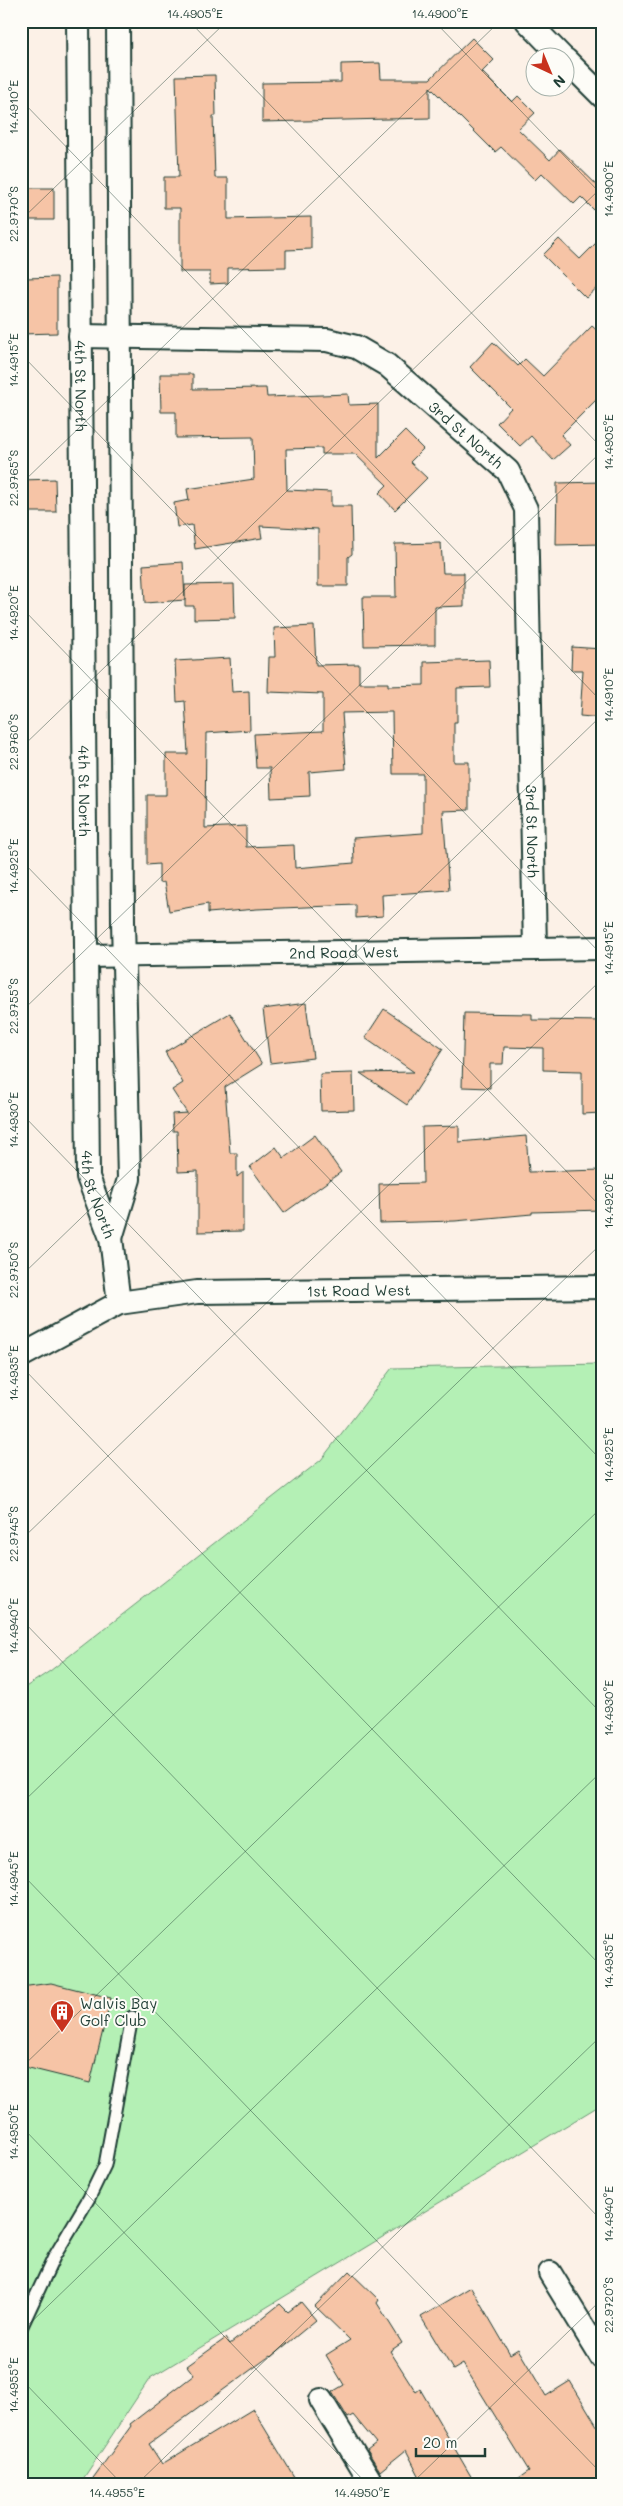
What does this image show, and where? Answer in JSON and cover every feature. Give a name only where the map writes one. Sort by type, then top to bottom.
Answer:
[{"type":"street","name":"4th St North","points":[[78,21],[88,1177],[111,1238]]},
{"type":"street","name":"4th St North","points":[[111,1238],[129,1179],[124,957],[118,21]]},
{"type":"street","points":[[527,21],[553,48]]},
{"type":"street","points":[[576,71],[602,96]]},
{"type":"street","name":"3rd St North","points":[[80,336],[327,340],[356,347],[387,365],[508,471],[526,509],[535,949]]},
{"type":"street","name":"2nd Road West","points":[[86,956],[124,957],[602,948]]},
{"type":"street","points":[[21,1356],[119,1303],[111,1238]]},
{"type":"street","name":"1st Road West","points":[[119,1303],[197,1292],[602,1287]]},
{"type":"street","points":[[550,2273],[602,2358]]},
{"type":"street","points":[[321,2400],[373,2485]]},
{"type":"lane","points":[[21,2328],[54,2257],[89,2198],[105,2165],[132,2017]]},
{"type":"green space","points":[[602,1364],[602,2104],[150,2378],[79,2485],[21,2485],[21,1690],[50,1671],[321,1460],[392,1368]]},
{"type":"building","points":[[472,38],[494,60],[482,72],[512,102],[518,96],[535,113],[518,129],[550,160],[560,149],[602,190],[602,218],[581,197],[574,204],[542,173],[535,180],[501,147],[495,152],[430,87],[430,118],[262,122],[262,83],[341,82],[341,64],[380,63],[381,79],[430,79]]},
{"type":"building","points":[[215,75],[216,116],[213,116],[215,178],[228,178],[228,219],[311,217],[311,249],[286,250],[286,267],[228,268],[228,283],[210,284],[210,272],[180,272],[180,208],[164,208],[164,177],[179,177],[176,76]]},
{"type":"building","points":[[21,188],[54,188],[54,220],[21,220]]},
{"type":"building","points":[[602,237],[602,283],[586,298],[543,255],[559,239],[580,259]]},
{"type":"building","points":[[57,277],[57,333],[21,334],[21,310],[27,310],[26,278]]},
{"type":"building","points":[[592,326],[602,335],[602,394],[561,435],[570,445],[553,460],[531,436],[520,446],[497,423],[511,408],[470,367],[493,342],[518,366],[525,359],[543,376]]},
{"type":"building","points":[[160,374],[193,374],[193,389],[266,388],[267,397],[348,394],[349,405],[378,404],[378,458],[405,431],[423,449],[410,462],[427,478],[395,510],[379,493],[387,485],[355,454],[322,454],[322,448],[286,449],[287,490],[331,492],[331,506],[351,506],[352,554],[348,557],[348,586],[318,586],[318,529],[260,526],[262,538],[195,549],[192,525],[177,527],[174,503],[189,500],[187,489],[254,479],[253,437],[176,438],[176,412],[161,412]]},
{"type":"building","points":[[55,479],[56,512],[21,512],[21,480]]},
{"type":"building","points":[[602,482],[602,544],[556,545],[557,483]]},
{"type":"building","points":[[441,543],[443,573],[464,573],[464,606],[435,607],[435,645],[364,646],[363,597],[396,597],[395,544]]},
{"type":"building","points":[[183,562],[185,600],[145,603],[143,565]]},
{"type":"building","points":[[234,584],[235,618],[194,619],[194,606],[185,606],[185,585]]},
{"type":"building","points":[[314,626],[316,665],[359,664],[359,683],[388,683],[388,686],[424,685],[424,662],[489,660],[490,687],[457,688],[457,722],[454,722],[454,762],[469,762],[469,810],[443,811],[449,890],[382,895],[383,916],[356,918],[356,905],[208,913],[208,904],[169,911],[164,882],[159,883],[159,864],[147,865],[147,795],[166,795],[166,754],[188,754],[185,701],[177,702],[175,661],[230,658],[232,692],[249,691],[250,730],[206,733],[205,828],[246,826],[246,847],[294,845],[295,868],[354,863],[353,838],[423,833],[423,774],[393,774],[392,712],[342,713],[346,769],[309,772],[310,796],[271,798],[270,768],[256,768],[254,734],[323,731],[323,694],[268,692],[269,657],[275,657],[274,628]]},
{"type":"building","points":[[572,647],[602,649],[602,718],[580,716],[583,670],[571,670]]},
{"type":"building","points":[[306,1003],[313,1058],[270,1063],[263,1009]]},
{"type":"building","points":[[384,1009],[443,1049],[407,1105],[360,1073],[414,1072],[365,1038]]},
{"type":"building","points":[[230,1013],[262,1064],[225,1087],[230,1153],[237,1153],[237,1177],[243,1172],[243,1231],[198,1232],[198,1171],[178,1172],[177,1131],[173,1131],[172,1114],[187,1113],[172,1090],[183,1083],[165,1052]]},
{"type":"building","points":[[464,1013],[532,1014],[532,1020],[602,1021],[602,1113],[582,1114],[582,1071],[543,1070],[543,1048],[504,1047],[503,1064],[490,1064],[490,1088],[462,1087]]},
{"type":"building","points":[[353,1073],[354,1110],[321,1111],[320,1074]]},
{"type":"building","points":[[459,1126],[459,1142],[526,1136],[529,1172],[602,1170],[602,1210],[532,1212],[532,1214],[455,1221],[380,1223],[379,1184],[423,1183],[422,1127]]},
{"type":"building","points":[[315,1135],[341,1172],[284,1213],[250,1167],[276,1147],[284,1158]]},
{"type":"building","name":"Walvis Bay Golf Club","points":[[51,1983],[111,1998],[90,2083],[21,2066],[21,1987]]},
{"type":"building","points":[[349,2271],[379,2300],[377,2303],[402,2343],[390,2351],[416,2392],[420,2389],[476,2485],[424,2485],[406,2450],[380,2471],[367,2450],[376,2443],[353,2415],[348,2418],[332,2392],[344,2385],[326,2355],[350,2340],[315,2306]]},
{"type":"building","points":[[471,2287],[510,2354],[518,2349],[546,2396],[570,2381],[602,2434],[602,2485],[509,2485],[529,2471],[463,2364],[453,2370],[421,2317]]},
{"type":"building","points":[[301,2302],[316,2320],[271,2357],[149,2444],[162,2464],[253,2409],[299,2485],[88,2485],[131,2426],[130,2424],[194,2375],[187,2366],[226,2338],[230,2344],[280,2304],[288,2312]]},
{"type":"place","name":"Walvis Bay Golf Club","points":[[62,2033]]}]
